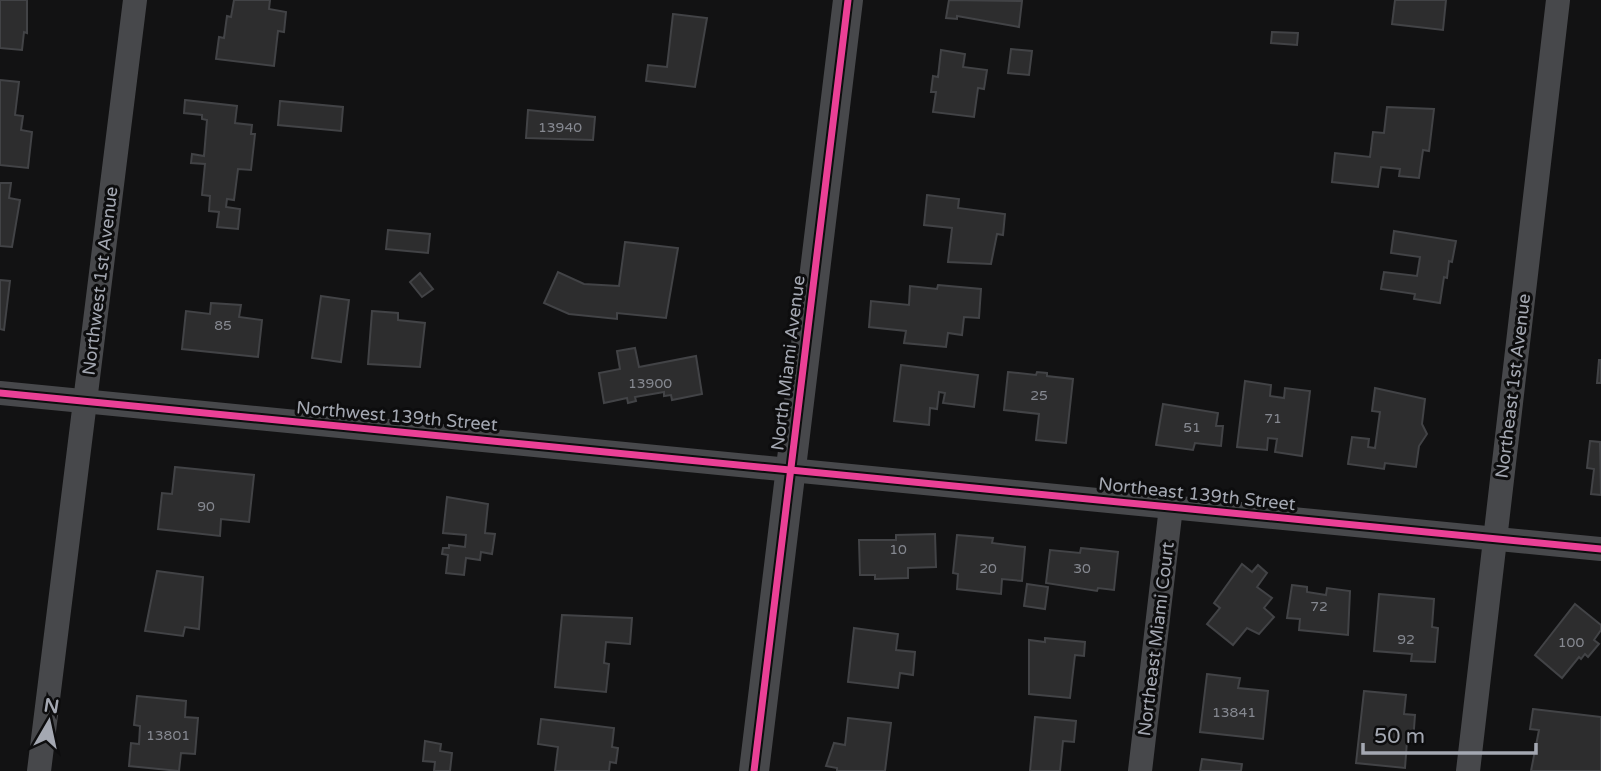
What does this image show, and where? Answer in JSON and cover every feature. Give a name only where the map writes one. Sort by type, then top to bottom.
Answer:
[{"type":"street","name":"Northwest 1st Avenue","points":[[39,771],[135,0]]},
{"type":"street","name":"North Miami Avenue","points":[[754,771],[848,0]]},
{"type":"street","name":"Northeast 1st Avenue","points":[[1468,771],[1558,0]]},
{"type":"street","name":"Northwest 139th Street","points":[[0,393],[790,469]]},
{"type":"street","name":"Northeast 139th Street","points":[[790,469],[1601,549]]},
{"type":"street","name":"Northeast Miami Court","points":[[1140,771],[1171,507]]},
{"type":"building","points":[[0,0],[27,0],[27,33],[24,32],[22,50],[0,48]]},
{"type":"building","points":[[234,0],[270,0],[269,9],[286,12],[284,32],[278,31],[274,66],[216,59],[219,37],[224,38],[227,16],[231,17]]},
{"type":"building","points":[[949,0],[1022,1],[1019,27],[957,16],[957,19],[946,18]]},
{"type":"building","points":[[1395,0],[1446,0],[1443,30],[1392,24]]},
{"type":"building","points":[[673,14],[707,18],[695,87],[646,81],[648,65],[667,67]]},
{"type":"building","points":[[1272,32],[1298,33],[1297,45],[1271,43]]},
{"type":"building","points":[[1011,49],[1032,51],[1029,75],[1008,73]]},
{"type":"building","points":[[941,50],[965,54],[963,67],[987,70],[984,89],[978,88],[974,117],[933,112],[936,92],[931,92],[933,76],[938,77]]},
{"type":"building","points":[[0,80],[19,82],[15,115],[23,116],[21,130],[32,132],[28,168],[0,165]]},
{"type":"building","points":[[185,100],[237,106],[235,123],[252,125],[251,134],[255,134],[251,170],[238,169],[234,200],[227,199],[226,207],[240,209],[238,229],[217,227],[219,212],[209,211],[210,196],[202,195],[205,164],[191,163],[192,154],[204,156],[207,120],[202,119],[202,115],[184,113]]},
{"type":"building","points":[[280,101],[343,107],[341,131],[278,125]]},
{"type":"building","points":[[1387,107],[1434,109],[1429,151],[1423,150],[1419,178],[1399,176],[1400,169],[1381,167],[1378,187],[1332,182],[1335,153],[1370,157],[1373,132],[1384,133]]},
{"type":"building","points":[[528,110],[595,117],[593,140],[526,138]]},
{"type":"building","points":[[0,183],[11,183],[9,198],[20,200],[12,247],[0,246]]},
{"type":"building","points":[[927,195],[959,199],[958,208],[1005,214],[1003,235],[997,234],[991,264],[948,262],[952,228],[924,225]]},
{"type":"building","points":[[388,230],[430,234],[428,253],[386,249]]},
{"type":"building","points":[[1394,231],[1456,241],[1447,278],[1444,277],[1440,303],[1414,299],[1415,294],[1381,289],[1384,272],[1417,276],[1420,257],[1391,253]]},
{"type":"building","points":[[625,242],[678,248],[666,318],[617,313],[617,319],[569,314],[544,303],[558,272],[584,284],[619,286]]},
{"type":"building","points":[[420,273],[433,289],[422,297],[410,282]]},
{"type":"building","points":[[0,280],[10,281],[4,330],[0,329]]},
{"type":"building","points":[[938,285],[981,289],[979,318],[964,317],[962,335],[948,333],[946,347],[904,343],[906,331],[869,327],[871,301],[909,305],[910,286],[937,289]]},
{"type":"building","points":[[321,296],[349,300],[341,362],[312,358]]},
{"type":"building","points":[[211,303],[241,305],[239,317],[262,320],[258,357],[182,349],[186,311],[210,314]]},
{"type":"building","points":[[372,311],[398,313],[398,320],[425,323],[420,367],[368,364]]},
{"type":"building","points":[[635,348],[639,367],[696,356],[702,394],[672,400],[671,395],[664,396],[664,392],[635,397],[636,401],[628,403],[627,398],[604,403],[599,373],[620,369],[617,351]]},
{"type":"building","points":[[1599,360],[1601,383],[1597,383]]},
{"type":"building","points":[[901,365],[978,375],[974,407],[943,403],[945,393],[939,392],[937,409],[930,408],[929,425],[894,421]]},
{"type":"building","points":[[1008,372],[1036,375],[1037,372],[1047,373],[1047,376],[1073,379],[1066,443],[1036,440],[1039,414],[1004,410]]},
{"type":"building","points":[[1245,381],[1271,385],[1270,396],[1284,398],[1285,388],[1310,391],[1302,456],[1275,452],[1277,439],[1268,438],[1267,450],[1237,447]]},
{"type":"building","points":[[1375,388],[1425,399],[1422,424],[1427,434],[1419,446],[1416,467],[1385,463],[1384,469],[1348,464],[1352,437],[1369,439],[1368,447],[1375,448],[1380,412],[1372,411]]},
{"type":"building","points":[[1163,404],[1218,413],[1216,426],[1223,426],[1221,446],[1195,443],[1193,450],[1156,445]]},
{"type":"building","points":[[1590,441],[1600,442],[1601,495],[1591,494],[1594,469],[1587,468]]},
{"type":"building","points":[[175,467],[254,475],[249,522],[221,519],[220,536],[158,529],[162,493],[172,494]]},
{"type":"building","points":[[447,497],[488,504],[485,533],[495,534],[492,554],[481,552],[480,560],[466,558],[464,575],[446,573],[448,555],[442,554],[443,548],[449,548],[449,545],[465,547],[466,535],[443,533]]},
{"type":"building","points":[[935,534],[936,567],[908,568],[908,578],[875,579],[875,575],[860,575],[859,540],[896,540],[896,535]]},
{"type":"building","points":[[957,535],[993,538],[992,543],[1025,547],[1022,581],[1002,579],[1001,594],[957,589],[958,574],[953,573]]},
{"type":"building","points":[[1081,548],[1118,552],[1114,590],[1098,588],[1097,591],[1046,583],[1050,550],[1080,553]]},
{"type":"building","points":[[1242,564],[1252,572],[1258,565],[1267,573],[1257,587],[1272,598],[1264,608],[1274,617],[1259,634],[1247,628],[1233,645],[1207,624],[1220,608],[1214,603]]},
{"type":"building","points":[[157,571],[203,577],[199,629],[185,627],[183,636],[145,631]]},
{"type":"building","points":[[1027,584],[1048,587],[1045,609],[1024,606]]},
{"type":"building","points":[[1292,585],[1307,587],[1307,592],[1326,595],[1327,588],[1350,591],[1348,635],[1299,630],[1300,619],[1287,618]]},
{"type":"building","points":[[1379,594],[1434,599],[1432,627],[1438,628],[1435,662],[1411,661],[1412,654],[1374,651]]},
{"type":"building","points":[[1575,604],[1601,625],[1601,630],[1594,640],[1599,644],[1588,657],[1585,654],[1581,659],[1579,657],[1562,678],[1535,655]]},
{"type":"building","points":[[562,615],[632,618],[630,644],[606,642],[604,663],[609,664],[606,692],[555,687]]},
{"type":"building","points":[[854,628],[898,634],[896,650],[915,652],[913,675],[900,673],[898,688],[848,682]]},
{"type":"building","points":[[1045,638],[1085,642],[1084,656],[1075,655],[1070,698],[1029,694],[1029,640],[1045,642]]},
{"type":"building","points":[[1207,674],[1240,678],[1238,688],[1268,691],[1263,739],[1200,732]]},
{"type":"building","points":[[1364,691],[1406,695],[1404,714],[1415,715],[1413,742],[1407,741],[1405,768],[1356,763]]},
{"type":"building","points":[[137,696],[186,701],[185,717],[198,718],[195,754],[181,753],[179,771],[129,766],[131,743],[139,744],[140,726],[134,725]]},
{"type":"building","points":[[1533,709],[1601,717],[1601,771],[1531,771],[1539,730],[1530,729]]},
{"type":"building","points":[[1035,717],[1076,721],[1074,742],[1063,741],[1060,771],[1030,771]]},
{"type":"building","points":[[848,718],[891,723],[885,771],[837,771],[837,768],[826,766],[834,743],[845,745]]},
{"type":"building","points":[[541,719],[614,728],[612,747],[618,748],[616,763],[610,762],[609,771],[555,771],[558,747],[538,744]]},
{"type":"building","points":[[425,741],[441,744],[440,751],[452,753],[450,771],[434,771],[435,762],[423,761]]},
{"type":"building","points":[[1202,759],[1242,764],[1241,771],[1200,771]]},
{"type":"cycle path","points":[[754,771],[848,0]]},
{"type":"cycle path","points":[[0,393],[1601,549]]}]
